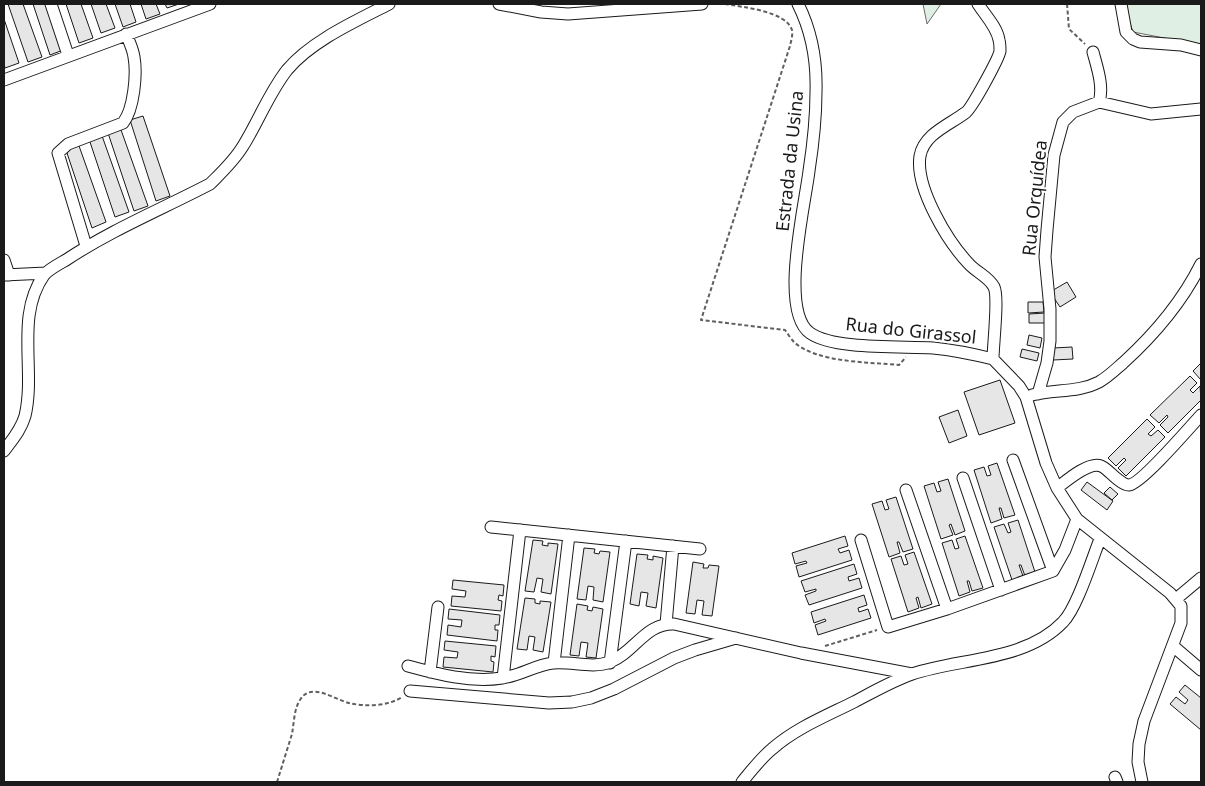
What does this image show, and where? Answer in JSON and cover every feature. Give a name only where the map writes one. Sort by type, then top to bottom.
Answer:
[{"type":"street","points":[[51,4],[68,55]]},
{"type":"street","points":[[4,80],[210,4]]},
{"type":"street","points":[[4,451],[19,430],[24,416],[28,398],[29,320],[37,288],[46,273],[86,246],[210,184],[243,147],[286,71],[299,58],[338,31],[389,4]]},
{"type":"street","points":[[499,4],[541,12],[568,14],[702,4]]},
{"type":"street","name":"Estrada da Usina","points":[[798,4],[814,47],[816,93],[810,170],[795,267],[795,297],[801,324]]},
{"type":"street","points":[[978,4],[997,32],[1000,41],[1000,52],[967,112],[931,136],[924,144],[920,156],[920,171],[928,201],[945,230],[968,263],[988,279],[994,287],[996,306],[993,359],[1019,386],[1026,397],[1044,455],[1057,488],[1077,519],[1176,599],[1181,606],[1181,624],[1144,721],[1139,744],[1138,762],[1142,782]]},
{"type":"street","points":[[1121,4],[1126,32],[1133,39],[1140,42],[1181,45],[1201,50]]},
{"type":"street","points":[[86,246],[58,153],[68,144],[123,123],[126,120],[130,110],[136,76],[133,52],[126,34]]},
{"type":"street","points":[[1093,52],[1100,86],[1101,95],[1099,102],[1151,114],[1201,109]]},
{"type":"street","name":"Rua Orquídea","points":[[1038,394],[1050,341],[1050,309],[1045,257],[1054,155],[1063,122],[1067,117],[1080,109],[1099,102]]},
{"type":"street","points":[[4,260],[6,275],[46,273]]},
{"type":"street","points":[[1026,397],[1084,388],[1099,382],[1111,373],[1131,356],[1169,315],[1184,296],[1201,264]]},
{"type":"street","name":"Rua do Girassol","points":[[801,324],[810,333],[848,345],[961,351],[993,359]]},
{"type":"street","points":[[1057,488],[1095,464],[1102,466],[1122,483],[1129,485],[1136,483],[1201,415]]},
{"type":"street","points":[[1013,460],[1053,571]]},
{"type":"street","points":[[963,478],[1001,590]]},
{"type":"street","points":[[906,490],[947,609]]},
{"type":"street","points":[[861,540],[888,627],[947,609],[1053,571],[1070,538],[1077,519]]},
{"type":"street","points":[[491,527],[700,549]]},
{"type":"street","points":[[503,678],[520,530]]},
{"type":"street","points":[[554,663],[569,535]]},
{"type":"street","points":[[742,782],[771,750],[788,736],[912,674],[999,654],[1039,640],[1052,633],[1065,620],[1074,605],[1100,539]]},
{"type":"street","points":[[610,663],[626,541]]},
{"type":"street","points":[[666,624],[673,546]]},
{"type":"street","points":[[1176,599],[1201,578]]},
{"type":"street","points":[[430,672],[438,606]]},
{"type":"street","points":[[408,666],[470,679],[503,678],[554,663],[586,665],[610,663],[659,625],[666,624],[685,626],[801,654],[912,674]]},
{"type":"street","points":[[410,691],[548,703],[572,702],[591,698],[614,689],[674,658],[738,638]]},
{"type":"street","points":[[1173,646],[1201,670]]},
{"type":"path","points":[[725,4],[768,13],[780,18],[789,25],[792,32],[787,55],[701,320],[785,330],[795,342],[812,353],[836,359],[899,365],[915,348]]},
{"type":"path","points":[[1067,4],[1069,29],[1093,52]]},
{"type":"path","points":[[818,648],[888,627]]},
{"type":"path","points":[[277,782],[292,733],[298,702],[303,696],[318,692],[349,703],[374,704],[394,702],[410,691]]},
{"type":"green space","points":[[923,4],[941,4],[927,24]]},
{"type":"green space","points":[[1124,4],[1201,4],[1201,45],[1133,32]]},
{"type":"building","points":[[8,4],[23,4],[42,57],[28,62]]},
{"type":"building","points":[[33,4],[47,4],[63,50],[50,55]]},
{"type":"building","points":[[66,4],[81,4],[93,38],[79,43]]},
{"type":"building","points":[[91,4],[106,4],[115,28],[101,33]]},
{"type":"building","points":[[115,4],[130,4],[136,22],[123,27]]},
{"type":"building","points":[[141,4],[156,4],[160,14],[146,19]]},
{"type":"building","points":[[165,4],[179,4],[167,8]]},
{"type":"building","points":[[4,19],[19,63],[5,68],[4,64]]},
{"type":"building","points":[[143,116],[170,196],[156,201],[130,120]]},
{"type":"building","points":[[120,127],[148,206],[134,211],[107,130]]},
{"type":"building","points":[[101,133],[129,212],[115,217],[88,136]]},
{"type":"building","points":[[78,143],[106,222],[92,228],[65,147]]},
{"type":"building","points":[[1067,282],[1076,297],[1060,307],[1050,292]]},
{"type":"building","points":[[1028,302],[1043,302],[1044,312],[1028,313]]},
{"type":"building","points":[[1045,313],[1045,323],[1029,323],[1029,314]]},
{"type":"building","points":[[1029,335],[1042,338],[1040,348],[1027,345]]},
{"type":"building","points":[[1072,347],[1073,359],[1053,360],[1053,348]]},
{"type":"building","points":[[1022,349],[1039,353],[1037,361],[1020,357]]},
{"type":"building","points":[[1201,363],[1201,380],[1193,371]]},
{"type":"building","points":[[1190,376],[1197,383],[1190,390],[1193,393],[1200,386],[1201,400],[1168,433],[1160,425],[1168,417],[1167,415],[1159,423],[1150,415]]},
{"type":"building","points":[[1000,380],[1015,423],[979,435],[964,392]]},
{"type":"building","points":[[958,410],[967,436],[949,443],[939,417]]},
{"type":"building","points":[[1147,419],[1155,427],[1148,434],[1151,436],[1158,430],[1165,437],[1126,476],[1118,468],[1126,460],[1124,458],[1116,466],[1108,458]]},
{"type":"building","points":[[997,463],[1015,515],[1004,518],[1001,508],[999,508],[1002,519],[991,523],[974,470],[984,467],[987,476],[991,475],[988,466]]},
{"type":"building","points":[[948,479],[965,531],[955,535],[951,524],[949,525],[953,535],[941,539],[924,486],[934,483],[937,492],[941,491],[938,482]]},
{"type":"building","points":[[1087,482],[1113,501],[1107,510],[1081,490]]},
{"type":"building","points":[[1110,487],[1118,494],[1112,500],[1104,493]]},
{"type":"building","points":[[896,497],[913,549],[903,552],[899,542],[897,542],[900,553],[889,557],[872,504],[882,501],[885,510],[889,509],[886,500]]},
{"type":"building","points":[[1018,520],[1035,572],[1025,576],[1021,565],[1019,565],[1023,576],[1012,580],[994,527],[1004,524],[1008,533],[1011,532],[1008,523]]},
{"type":"building","points":[[845,536],[848,546],[838,549],[840,553],[849,550],[852,560],[799,577],[796,566],[807,563],[806,561],[795,564],[792,553]]},
{"type":"building","points":[[965,536],[983,588],[972,591],[969,581],[967,581],[970,592],[959,596],[942,543],[952,540],[955,549],[959,548],[956,539]]},
{"type":"building","points":[[533,540],[543,541],[542,545],[548,546],[548,543],[558,544],[551,594],[541,592],[543,579],[537,578],[534,592],[525,591]]},
{"type":"building","points":[[584,548],[595,549],[594,553],[599,554],[600,551],[610,552],[603,602],[593,600],[594,587],[588,586],[586,600],[577,599]]},
{"type":"building","points":[[914,552],[932,604],[921,608],[918,597],[916,598],[919,608],[908,612],[891,559],[901,556],[904,565],[908,564],[905,555]]},
{"type":"building","points":[[637,554],[648,555],[647,559],[653,560],[653,556],[663,558],[656,608],[646,606],[648,593],[641,592],[639,606],[630,604]]},
{"type":"building","points":[[693,562],[704,564],[703,568],[708,568],[709,565],[719,566],[712,616],[702,615],[704,601],[697,600],[695,614],[686,613]]},
{"type":"building","points":[[854,564],[857,574],[848,577],[849,581],[859,578],[862,588],[809,605],[805,595],[816,591],[816,589],[805,592],[801,581]]},
{"type":"building","points":[[453,580],[504,585],[503,596],[499,595],[498,600],[502,601],[501,611],[451,606],[452,596],[465,597],[466,591],[452,589]]},
{"type":"building","points":[[864,595],[867,605],[858,608],[859,612],[868,609],[871,618],[818,635],[815,625],[826,621],[825,619],[814,623],[811,612]]},
{"type":"building","points":[[525,598],[535,599],[535,603],[540,604],[540,601],[551,602],[543,652],[533,650],[535,637],[529,636],[527,650],[517,649]]},
{"type":"building","points":[[577,604],[588,606],[587,610],[592,611],[593,607],[603,609],[596,658],[586,657],[588,643],[581,642],[579,656],[570,655]]},
{"type":"building","points":[[449,609],[500,615],[499,625],[495,625],[495,630],[498,630],[497,641],[447,635],[448,625],[461,627],[462,620],[448,619]]},
{"type":"building","points":[[445,641],[496,646],[495,657],[491,656],[491,661],[494,662],[493,672],[443,667],[444,657],[457,658],[458,652],[444,650]]},
{"type":"building","points":[[1185,685],[1201,698],[1201,730],[1170,704],[1176,697],[1185,704],[1188,700],[1179,692]]}]
